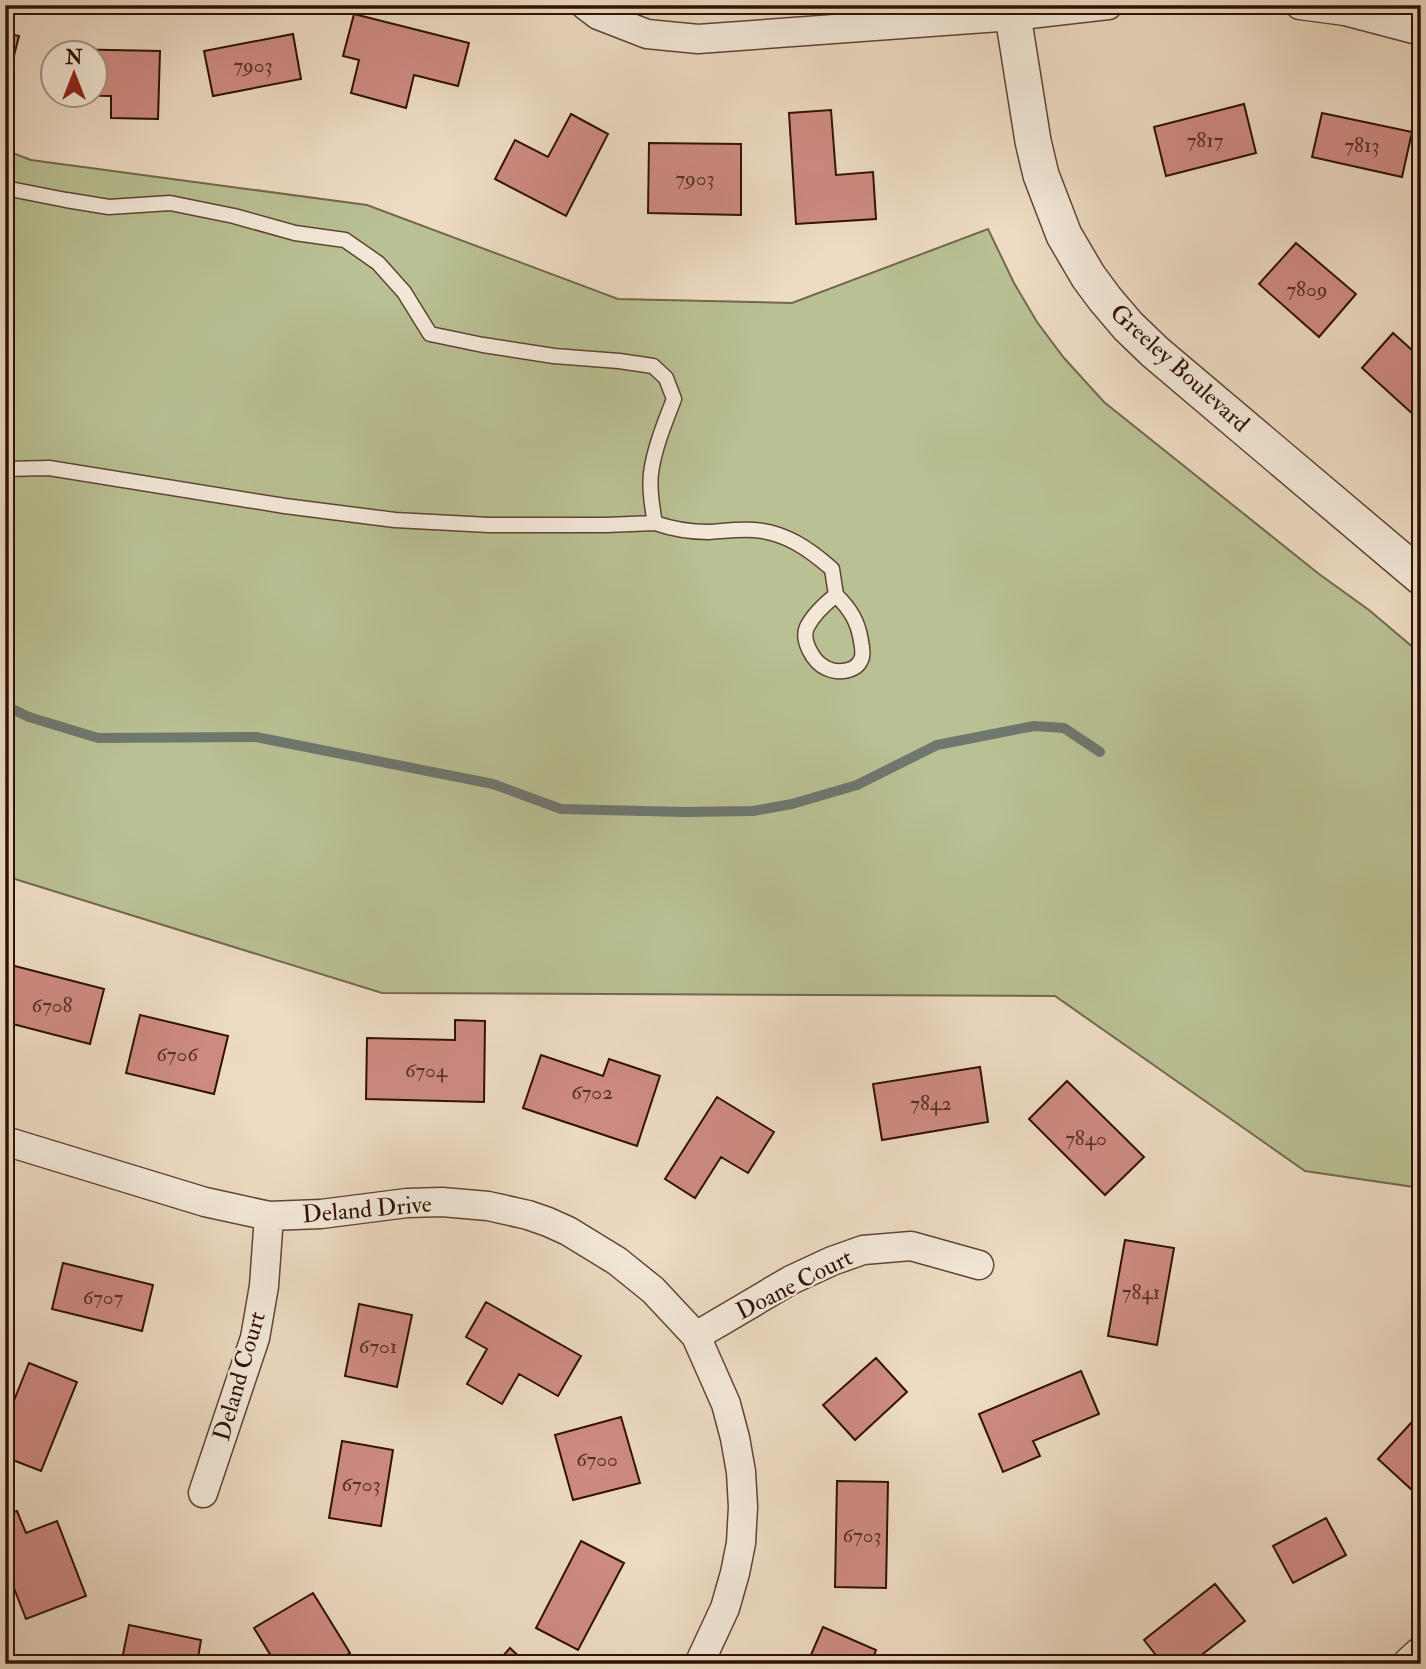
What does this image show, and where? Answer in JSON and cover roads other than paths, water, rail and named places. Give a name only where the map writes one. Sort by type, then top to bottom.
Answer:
[{"type":"street","points":[[585,5],[598,15],[647,34],[698,39],[1012,9],[1108,5]]},
{"type":"street","points":[[1300,5],[1345,11],[1421,31]]},
{"type":"street","name":"Greeley Boulevard","points":[[1012,9],[1041,175],[1065,235],[1105,299],[1155,352],[1421,577]]},
{"type":"street","name":"Deland Drive","points":[[5,1141],[205,1202],[269,1216],[321,1214],[407,1203],[442,1202],[488,1206],[548,1222],[617,1261],[653,1290],[696,1336],[726,1404],[735,1437],[743,1507],[741,1543],[725,1608],[699,1664]]},
{"type":"street","name":"Deland Court","points":[[203,1493],[255,1338],[264,1286],[269,1216]]},
{"type":"street","name":"Doane Court","points":[[696,1336],[791,1280],[863,1250],[911,1246],[979,1265]]},
{"type":"street","points":[[1410,1664],[1421,1655]]},
{"type":"lane","points":[[5,188],[109,206],[170,203],[234,216],[295,233],[345,240],[378,263],[404,292],[430,334],[554,356],[653,366],[666,378],[674,399],[650,474],[655,523]]},
{"type":"lane","points":[[5,469],[49,468],[285,506],[395,520],[489,525],[655,523],[707,532],[755,530],[790,539],[832,569],[836,595],[850,609],[859,631],[863,654],[859,663],[840,672],[824,667],[813,656],[806,642],[806,628],[836,595]]},
{"type":"waterway","points":[[5,707],[98,738],[256,737],[493,784],[561,809],[753,811],[792,804],[857,785],[937,745],[1034,726],[1064,728],[1100,752]]}]
